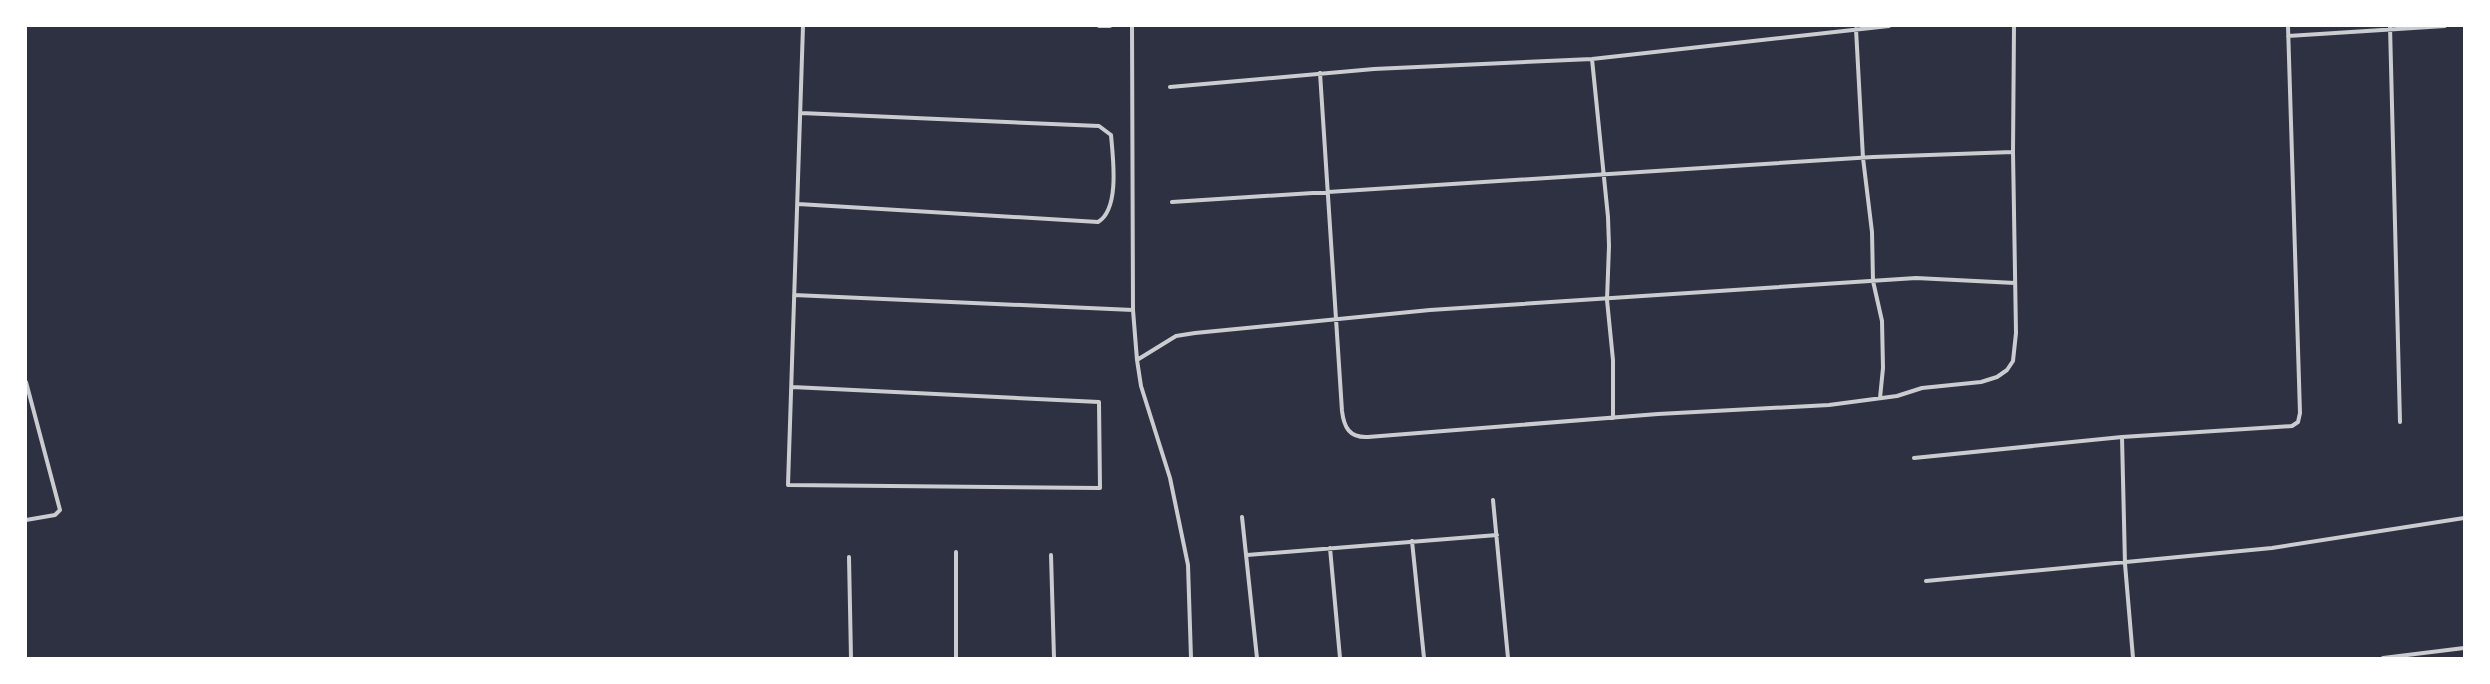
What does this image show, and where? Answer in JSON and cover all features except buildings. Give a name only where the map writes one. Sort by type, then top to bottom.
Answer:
[{"type":"street","points":[[792,387],[1099,402],[1100,488],[788,484],[803,26]]},
{"type":"street","points":[[1099,26],[1110,26]]},
{"type":"street","points":[[1132,26],[1133,310],[1137,360],[1141,386],[1170,478],[1186,557],[1191,658]]},
{"type":"street","points":[[1170,87],[1374,69],[1592,59],[1889,26]]},
{"type":"street","points":[[1320,74],[1334,276],[1335,320],[1344,424],[1355,436],[1368,437],[1613,418],[1829,405],[1880,398],[1934,385],[1980,382],[1997,377],[2007,370],[2013,361],[2016,333],[2013,152],[2014,26]]},
{"type":"street","points":[[1914,458],[2122,437],[2292,426],[2299,420],[2288,26]]},
{"type":"street","points":[[2288,36],[2390,27],[2444,26]]},
{"type":"street","points":[[2390,27],[2400,422]]},
{"type":"street","points":[[1856,29],[1863,158],[1872,232],[1873,281],[1882,321],[1883,368],[1880,398]]},
{"type":"street","points":[[1592,59],[1609,246],[1607,300],[1613,360],[1613,418]]},
{"type":"street","points":[[798,204],[1098,222],[1109,211],[1112,194],[1111,135],[1099,126],[801,113]]},
{"type":"street","points":[[1172,202],[1602,173],[1863,158],[2013,152]]},
{"type":"street","points":[[1137,360],[1176,336],[1430,310],[1607,300],[1916,278],[2016,283]]},
{"type":"street","points":[[794,295],[1133,310]]},
{"type":"street","points":[[26,382],[60,510],[55,515],[26,520]]},
{"type":"street","points":[[2122,437],[2125,564],[2134,658]]},
{"type":"street","points":[[1493,500],[1508,658]]},
{"type":"street","points":[[1242,517],[1257,658]]},
{"type":"street","points":[[1926,581],[2125,564],[2272,548],[2464,518]]},
{"type":"street","points":[[1247,555],[1497,535]]},
{"type":"street","points":[[1412,541],[1424,658]]},
{"type":"street","points":[[1330,548],[1340,658]]},
{"type":"street","points":[[956,552],[956,658]]},
{"type":"street","points":[[1051,555],[1054,658]]},
{"type":"street","points":[[849,557],[851,658]]},
{"type":"street","points":[[2383,658],[2464,648]]}]
